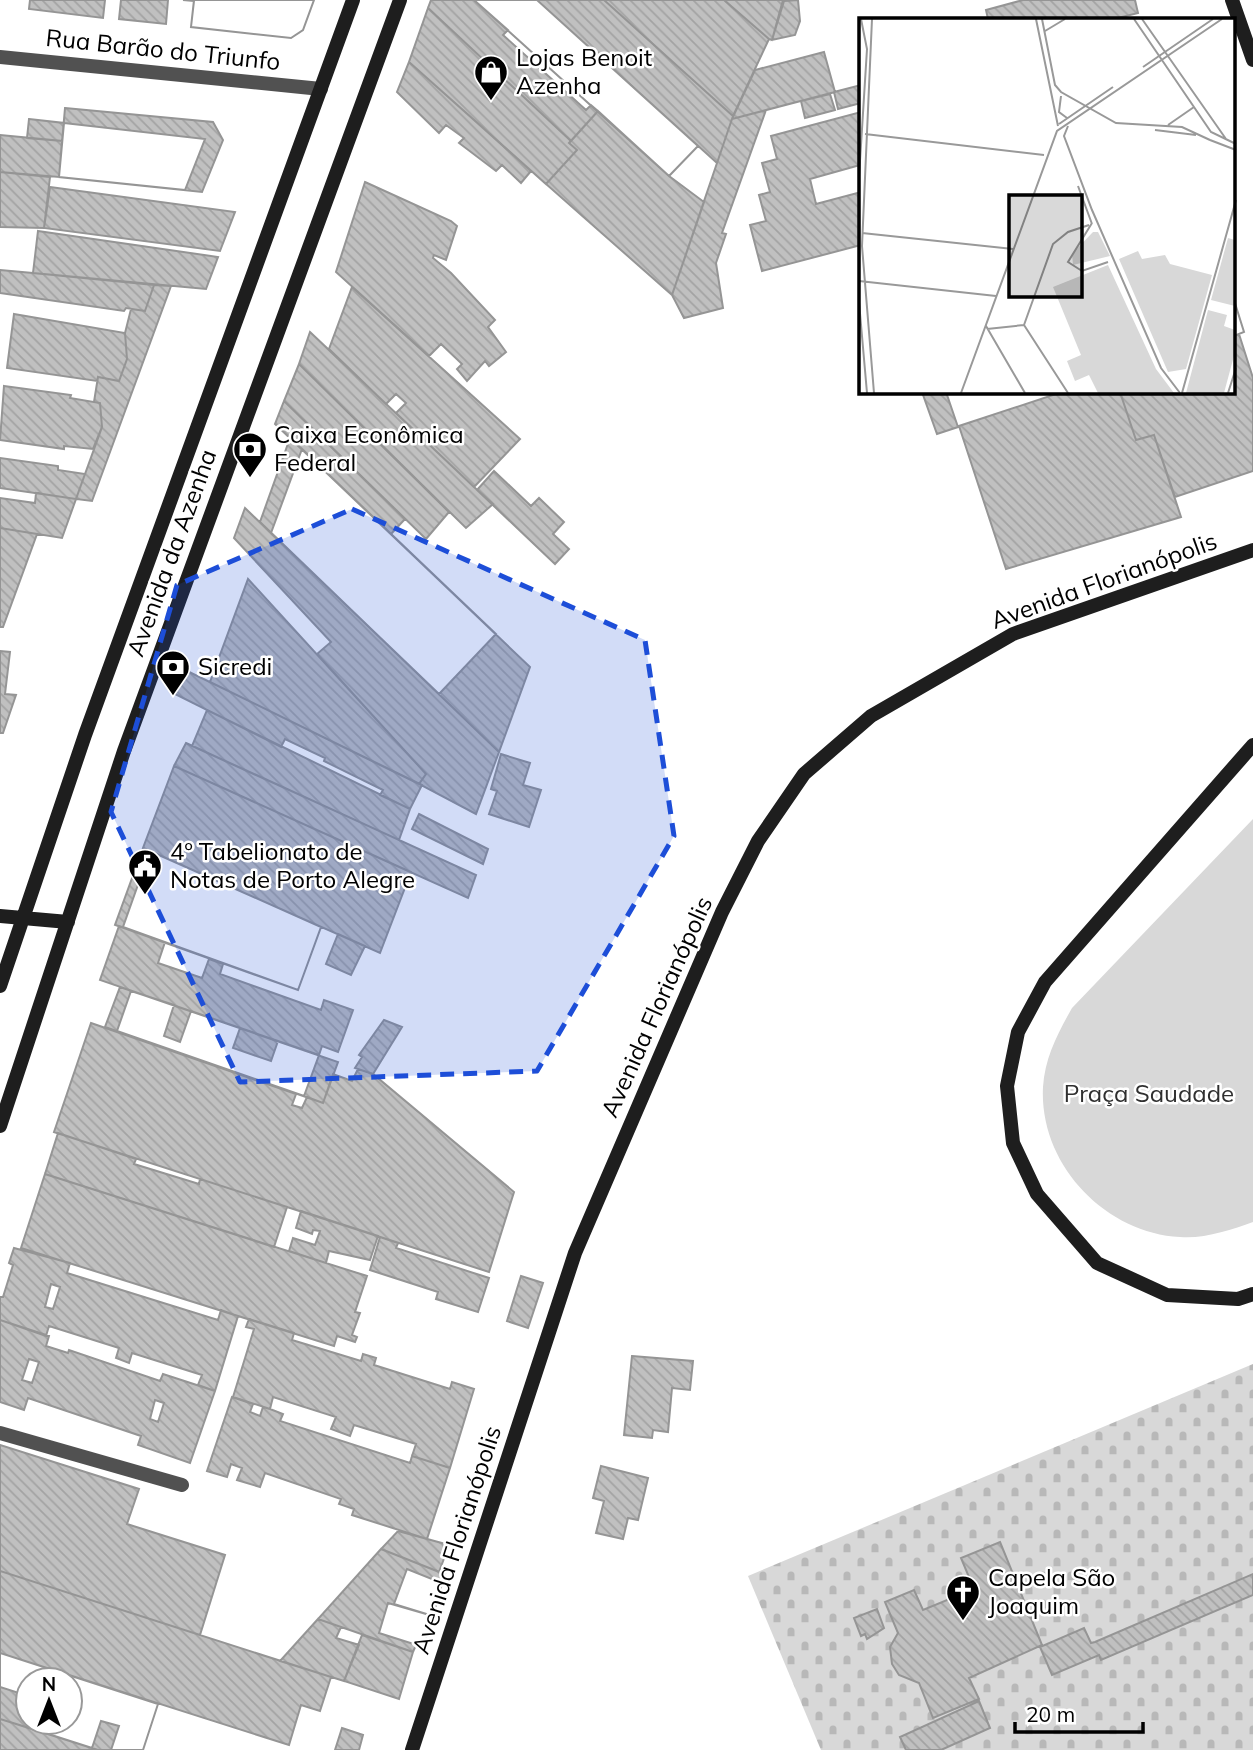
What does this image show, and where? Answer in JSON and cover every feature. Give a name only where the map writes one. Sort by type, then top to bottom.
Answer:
[{"type":"main road","name":"Avenida da Azenha","points":[[0,986],[85,735],[353,0]]},
{"type":"main road","name":"Avenida da Azenha","points":[[0,1126],[124,751],[400,0]]},
{"type":"main road","points":[[1231,0],[1253,60]]},
{"type":"main road","name":"Avenida Florianópolis","points":[[412,1750],[575,1253],[722,912],[758,841],[804,774],[871,716],[1013,634],[1253,550]]},
{"type":"main road","points":[[1253,745],[1045,982],[1018,1032],[1007,1086],[1013,1143],[1037,1194],[1097,1262],[1167,1295],[1238,1299],[1253,1294]]},
{"type":"main road","points":[[0,916],[68,922]]},
{"type":"street","name":"Rua Barão do Triunfo","points":[[0,57],[321,89]]},
{"type":"street","points":[[0,1433],[182,1485]]},
{"type":"highlighted area","points":[[352,509],[645,640],[674,836],[537,1071],[240,1082],[111,812],[177,585]]},
{"type":"green space","name":"Praça Saudade","points":[[1253,819],[1253,1222],[1198,1237],[1152,1233],[1126,1223],[1103,1208],[1082,1189],[1065,1167],[1052,1142],[1045,1115],[1043,1087],[1046,1066],[1057,1036],[1072,1008]]},
{"type":"green space","points":[[1253,1364],[1253,1750],[821,1750],[748,1576]]},
{"type":"building","points":[[30,0],[105,0],[103,18],[29,9]]},
{"type":"building","points":[[121,0],[168,0],[166,24],[119,19]]},
{"type":"building","points":[[183,0],[314,0],[303,30],[291,38],[191,27],[194,1]]},
{"type":"building","points":[[194,0],[314,0],[303,30],[291,38],[191,27]]},
{"type":"building","points":[[431,0],[474,0],[508,30],[503,35],[586,110],[591,105],[598,111],[571,141],[428,8]]},
{"type":"building","points":[[474,0],[537,0],[698,146],[669,176]]},
{"type":"building","points":[[474,0],[537,0],[698,146],[669,176]]},
{"type":"building","points":[[537,0],[604,0],[733,116],[717,163]]},
{"type":"building","points":[[604,0],[724,0],[769,39],[733,116]]},
{"type":"building","points":[[724,0],[783,0],[772,40],[769,39]]},
{"type":"building","points":[[798,0],[800,21],[795,35],[772,40],[784,1]]},
{"type":"building","points":[[1023,0],[1135,0],[1138,13],[1118,18],[988,18],[986,10]]},
{"type":"building","name":"Lojas Benoit Azenha","points":[[428,8],[571,141],[569,143],[577,150],[546,184],[409,62]]},
{"type":"building","points":[[824,52],[835,92],[732,119],[755,70]]},
{"type":"building","points":[[409,62],[531,171],[521,183],[502,165],[496,171],[459,143],[464,138],[446,125],[439,133],[397,92]]},
{"type":"building","points":[[859,86],[859,104],[838,109],[834,92]]},
{"type":"building","points":[[830,94],[835,110],[805,118],[801,101]]},
{"type":"building","points":[[65,108],[213,122],[223,140],[202,192],[59,177]]},
{"type":"building","points":[[766,110],[722,233],[726,234],[716,263],[723,308],[684,318],[672,295],[732,119]]},
{"type":"building","points":[[598,111],[669,176],[704,202],[672,295],[546,184],[577,150],[569,143]]},
{"type":"building","points":[[859,113],[859,165],[810,179],[816,204],[859,193],[859,246],[762,271],[750,225],[766,221],[759,195],[770,192],[762,163],[777,159],[771,136]]},
{"type":"building","points":[[29,119],[64,123],[62,141],[27,138]]},
{"type":"building","points":[[64,123],[205,139],[185,190],[59,177]]},
{"type":"building","points":[[0,135],[62,141],[59,177],[0,172]]},
{"type":"building","points":[[0,172],[50,177],[44,228],[0,227]]},
{"type":"building","points":[[365,182],[457,226],[446,260],[434,255],[433,258],[451,273],[495,320],[488,327],[506,352],[489,366],[485,361],[467,381],[457,369],[462,364],[441,344],[429,356],[336,272]]},
{"type":"building","points":[[50,187],[235,212],[220,251],[44,228]]},
{"type":"building","points":[[38,231],[218,257],[206,289],[33,273]]},
{"type":"building","points":[[0,270],[154,285],[145,311],[126,308],[124,311],[0,293]]},
{"type":"building","points":[[154,285],[171,286],[92,501],[76,499],[102,427],[100,403],[94,402],[98,377],[119,381],[127,359],[125,333],[131,309],[145,311]]},
{"type":"building","points":[[352,287],[520,439],[474,487],[396,413],[406,403],[396,394],[386,404],[329,349]]},
{"type":"building","points":[[1236,306],[1244,332],[1236,335]]},
{"type":"building","points":[[1236,306],[1244,332],[1236,335]]},
{"type":"building","points":[[14,314],[125,333],[127,359],[119,381],[98,377],[97,381],[7,368]]},
{"type":"building","points":[[310,332],[493,504],[466,528],[299,364]]},
{"type":"building","points":[[1239,334],[1253,378],[1253,471],[1175,497],[1154,435],[1136,440],[1121,394],[1236,394],[1236,335]]},
{"type":"building","points":[[299,364],[449,512],[426,539],[284,401]]},
{"type":"building","points":[[4,386],[71,395],[70,398],[100,403],[102,427],[93,449],[64,446],[64,449],[0,440]]},
{"type":"building","points":[[923,394],[947,394],[958,427],[937,434]]},
{"type":"building","points":[[1056,394],[1121,394],[1136,440],[1154,435],[1181,517],[1006,569],[959,426]]},
{"type":"building","points":[[284,401],[405,519],[391,534],[275,424]]},
{"type":"building","points":[[290,438],[530,667],[499,752],[260,522]]},
{"type":"building","points":[[302,449],[496,634],[439,694],[271,533]]},
{"type":"building","points":[[0,458],[58,466],[58,470],[85,474],[76,499],[0,488]]},
{"type":"building","points":[[494,471],[531,506],[539,498],[564,522],[553,534],[569,549],[555,564],[477,490]]},
{"type":"building","points":[[36,493],[76,499],[62,538],[0,528],[0,498],[35,503]]},
{"type":"building","points":[[245,508],[499,752],[476,814],[419,784],[426,774],[317,654],[331,642],[234,538]]},
{"type":"building","points":[[0,528],[37,534],[3,627],[0,627]]},
{"type":"building","points":[[248,579],[426,774],[419,784],[210,682]]},
{"type":"building","points":[[0,651],[10,652],[5,694],[16,695],[3,733],[0,733]]},
{"type":"building","points":[[185,670],[422,785],[410,809],[380,795],[383,790],[324,761],[325,758],[285,739],[281,747],[175,694]]},
{"type":"building","points":[[207,710],[410,809],[399,840],[192,746]]},
{"type":"building","points":[[186,743],[476,875],[468,898],[174,766]]},
{"type":"building","points":[[501,754],[530,763],[523,785],[541,790],[529,827],[489,814],[497,791],[491,789]]},
{"type":"building","points":[[174,766],[411,872],[380,953],[143,848]]},
{"type":"building","points":[[419,814],[488,849],[483,864],[412,829]]},
{"type":"building","points":[[143,848],[321,927],[298,990],[115,925]]},
{"type":"building","points":[[150,851],[321,927],[298,990],[123,927]]},
{"type":"building","points":[[119,926],[165,942],[158,963],[202,978],[209,959],[223,964],[220,974],[321,1010],[324,1000],[353,1010],[338,1052],[322,1046],[319,1055],[100,980]]},
{"type":"building","points":[[338,934],[365,946],[351,975],[326,964]]},
{"type":"building","points":[[120,987],[338,1062],[323,1103],[105,1027]]},
{"type":"building","points":[[131,991],[174,1005],[164,1036],[180,1042],[191,1011],[240,1028],[233,1048],[271,1061],[278,1041],[319,1055],[304,1096],[117,1031]]},
{"type":"building","points":[[384,1020],[402,1027],[373,1074],[355,1068],[362,1057],[359,1055]]},
{"type":"building","points":[[91,1023],[296,1094],[292,1105],[302,1108],[307,1097],[323,1103],[333,1074],[352,1081],[358,1069],[373,1074],[514,1192],[489,1272],[54,1132]]},
{"type":"building","points":[[58,1133],[136,1159],[134,1164],[199,1184],[200,1179],[287,1207],[274,1247],[45,1174]]},
{"type":"building","points":[[45,1174],[367,1276],[355,1312],[360,1313],[352,1335],[357,1337],[355,1342],[337,1336],[334,1346],[21,1248]]},
{"type":"building","points":[[301,1211],[378,1236],[370,1260],[329,1251],[326,1263],[289,1251],[293,1238],[315,1245],[320,1231],[313,1230],[312,1234],[296,1228]]},
{"type":"building","points":[[380,1237],[398,1243],[396,1248],[489,1278],[478,1312],[436,1299],[438,1292],[370,1270]]},
{"type":"building","points":[[14,1248],[70,1263],[67,1273],[218,1320],[221,1310],[238,1316],[215,1391],[198,1385],[202,1375],[132,1353],[129,1363],[116,1358],[119,1348],[49,1326],[46,1336],[0,1320],[0,1297],[3,1297],[13,1265],[9,1263]],"holes":[[[51,1284],[60,1287],[53,1309],[45,1307]]]},
{"type":"building","points":[[521,1276],[543,1283],[528,1328],[507,1321]]},
{"type":"building","points":[[249,1319],[294,1333],[292,1340],[361,1361],[363,1354],[376,1358],[374,1365],[450,1389],[452,1382],[474,1389],[450,1468],[412,1456],[416,1444],[354,1425],[350,1436],[331,1429],[336,1417],[273,1397],[270,1409],[233,1397],[254,1329],[246,1327]]},
{"type":"building","points":[[0,1320],[49,1336],[46,1346],[68,1353],[69,1350],[160,1381],[163,1374],[215,1391],[190,1463],[138,1445],[141,1436],[28,1398],[24,1410],[0,1402]],"holes":[[[29,1359],[39,1362],[32,1383],[22,1380]],[[155,1400],[164,1403],[158,1422],[150,1419]]]},
{"type":"building","points":[[632,1356],[693,1361],[690,1390],[672,1388],[668,1432],[653,1430],[652,1438],[624,1435]]},
{"type":"building","points":[[232,1397],[253,1404],[250,1412],[260,1416],[263,1407],[283,1414],[280,1421],[410,1463],[412,1456],[450,1468],[427,1539],[352,1515],[354,1509],[339,1504],[341,1499],[265,1473],[260,1487],[237,1480],[242,1468],[231,1464],[227,1477],[207,1471]]},
{"type":"building","points":[[0,1445],[139,1489],[127,1524],[225,1555],[200,1635],[0,1571]]},
{"type":"building","points":[[601,1466],[648,1478],[638,1520],[628,1518],[623,1539],[596,1533],[604,1501],[593,1498]]},
{"type":"building","points":[[398,1531],[449,1545],[439,1572],[381,1549]]},
{"type":"building","name":"Capela São Joaquim","points":[[1000,1542],[1042,1645],[969,1678],[979,1699],[933,1718],[919,1683],[899,1675],[892,1664],[890,1647],[898,1633],[885,1602],[914,1590],[923,1610],[974,1589],[961,1558]]},
{"type":"building","points":[[381,1549],[445,1574],[423,1647],[416,1645],[413,1652],[318,1619]]},
{"type":"building","points":[[407,1569],[442,1583],[433,1616],[394,1604]]},
{"type":"building","points":[[0,1571],[331,1677],[320,1711],[301,1705],[289,1745],[84,1680],[84,1666],[41,1666],[0,1653]]},
{"type":"building","points":[[1253,1574],[1253,1595],[1101,1660],[1099,1655],[1052,1675],[1040,1647],[1084,1628],[1091,1643],[1095,1642]]},
{"type":"building","points":[[388,1603],[433,1616],[423,1647],[379,1633]]},
{"type":"building","points":[[877,1609],[884,1628],[867,1639],[865,1634],[861,1636],[854,1618]]},
{"type":"building","points":[[318,1619],[341,1627],[336,1638],[359,1645],[344,1681],[280,1661]]},
{"type":"building","points":[[362,1635],[413,1652],[399,1699],[344,1681]]},
{"type":"building","points":[[0,1653],[40,1666],[14,1666],[14,1723],[0,1719]]},
{"type":"building","points":[[0,1653],[40,1666],[14,1666],[14,1692],[0,1687]]},
{"type":"building","points":[[84,1680],[158,1704],[143,1750],[98,1750],[54,1736],[84,1736]]},
{"type":"building","points":[[84,1680],[158,1704],[143,1750],[111,1750],[119,1726],[101,1721],[92,1748],[55,1736],[84,1736]]},
{"type":"building","points":[[979,1701],[990,1728],[941,1750],[906,1750],[900,1737]]},
{"type":"building","points":[[0,1719],[14,1723],[14,1736],[55,1736],[98,1750],[0,1750]]},
{"type":"building","points":[[342,1728],[363,1735],[359,1750],[335,1750]]},
{"type":"place","name":"Lojas Benoit Azenha","points":[[491,102]]},
{"type":"place","name":"Caixa Econômica Federal","points":[[250,479]]},
{"type":"place","name":"Sicredi","points":[[173,697]]},
{"type":"place","name":"4º Tabelionato de Notas de Porto Alegre","points":[[145,896]]},
{"type":"place","name":"Capela São Joaquim","points":[[963,1622]]}]
